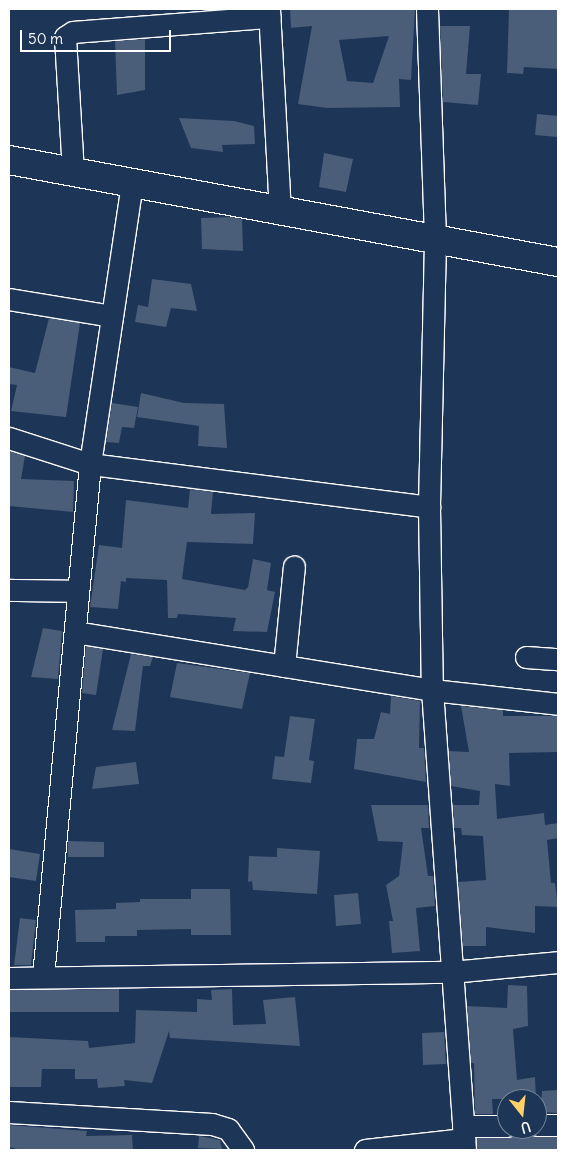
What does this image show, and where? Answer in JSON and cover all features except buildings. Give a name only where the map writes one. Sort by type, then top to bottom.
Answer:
[{"type":"street","points":[[427,9],[435,240],[429,507],[432,690],[464,1138]]},
{"type":"street","points":[[73,172],[65,37],[72,32],[269,13],[280,210]]},
{"type":"street","points":[[9,160],[558,262]]},
{"type":"street","points":[[43,977],[90,464],[132,183]]},
{"type":"street","points":[[9,299],[112,316]]},
{"type":"street","points":[[9,438],[90,464],[429,507]]},
{"type":"street","points":[[284,666],[294,566]]},
{"type":"street","points":[[9,590],[78,591]]},
{"type":"street","points":[[76,632],[432,690],[558,704]]},
{"type":"street","points":[[526,657],[558,659]]},
{"type":"street","points":[[9,978],[451,972],[558,962]]},
{"type":"street","points":[[9,1112],[212,1124],[228,1129],[243,1150]]},
{"type":"street","points":[[365,1150],[464,1138],[497,1129]]}]
